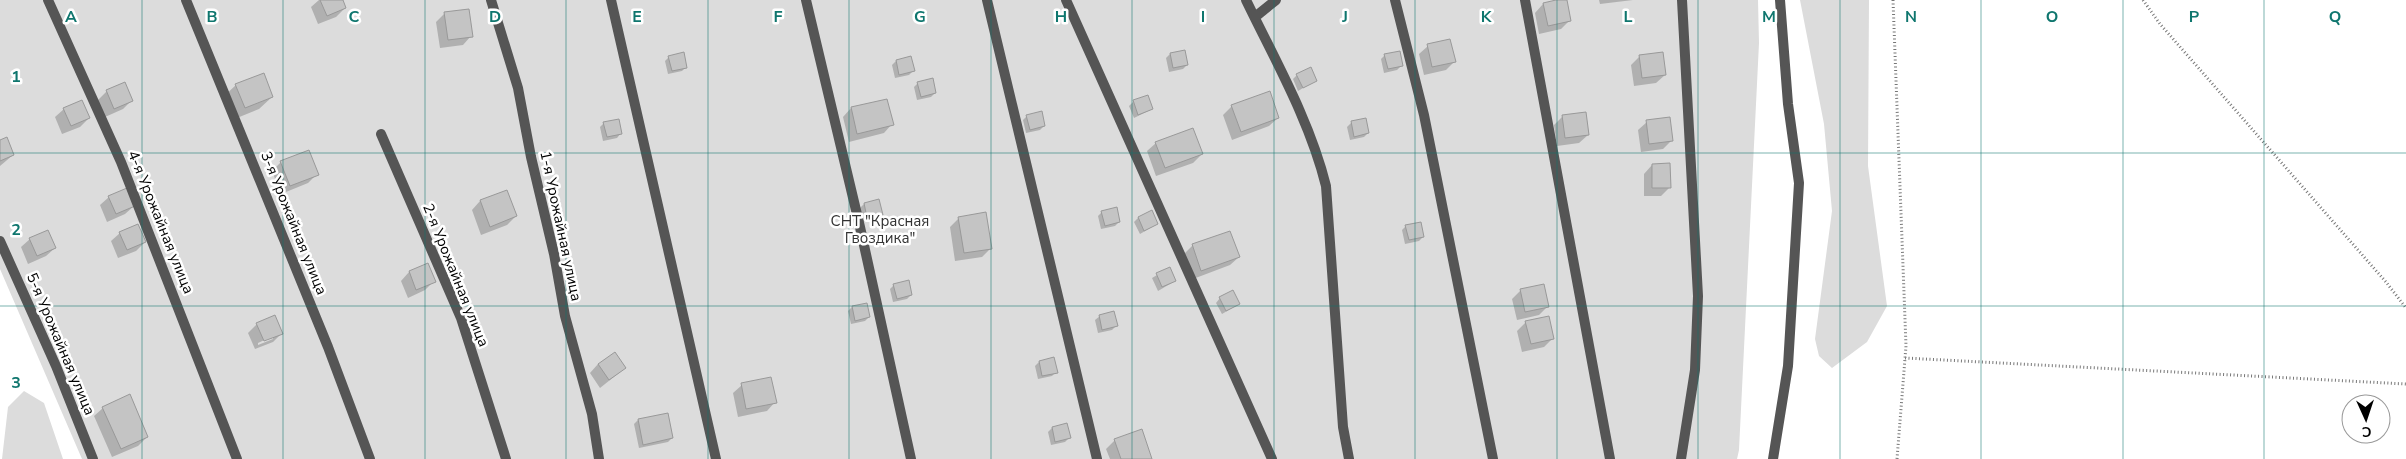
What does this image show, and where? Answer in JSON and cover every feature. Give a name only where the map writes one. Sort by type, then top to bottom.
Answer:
[{"type":"street","name":"4-я Урожайная улица","points":[[48,0],[121,162],[237,459]]},
{"type":"street","name":"3-я Урожайная улица","points":[[186,0],[324,338],[370,459]]},
{"type":"street","name":"1-я Урожайная улица","points":[[491,0],[518,88],[531,158],[554,254],[564,316],[592,414],[599,459]]},
{"type":"street","points":[[611,0],[716,459]]},
{"type":"street","points":[[806,0],[860,227],[911,459]]},
{"type":"street","points":[[987,0],[1097,459]]},
{"type":"street","points":[[1066,0],[1272,459]]},
{"type":"street","points":[[1246,0],[1290,91],[1320,160],[1326,186],[1343,426],[1349,459]]},
{"type":"street","points":[[1254,17],[1276,0]]},
{"type":"street","points":[[1395,0],[1424,115],[1493,459]]},
{"type":"street","points":[[1525,0],[1610,459]]},
{"type":"street","points":[[1681,459],[1695,370],[1698,296],[1682,0]]},
{"type":"street","points":[[1773,459],[1779,435],[1788,366],[1799,183],[1788,104],[1780,0]]},
{"type":"street","name":"2-я Урожайная улица","points":[[381,134],[461,318],[506,459]]},
{"type":"street","name":"5-я Урожайная улица","points":[[0,240],[56,366],[93,459]]},
{"type":"path","points":[[1893,0],[1906,358],[1897,459]]},
{"type":"path","points":[[2143,0],[2160,24],[2386,282],[2406,308]]},
{"type":"path","points":[[1906,358],[2406,384]]},
{"type":"green space","name":"СНТ \"Красная Гвоздика\"","points":[[0,0],[1758,0],[1759,43],[1739,450],[1737,459],[82,459],[0,269]]},
{"type":"green space","points":[[1800,0],[1869,0],[1868,166],[1887,306],[1867,342],[1832,368],[1819,356],[1815,339],[1832,211],[1824,124]]},
{"type":"green space","points":[[24,391],[44,403],[63,459],[2,459],[8,407]]},
{"type":"building","points":[[320,0],[343,0],[346,8],[327,16]]},
{"type":"building","points":[[1567,0],[1571,21],[1548,26],[1543,3]]},
{"type":"building","points":[[469,9],[473,37],[448,40],[444,12]]},
{"type":"building","points":[[1450,39],[1456,62],[1432,67],[1427,44]]},
{"type":"building","points":[[1185,50],[1188,65],[1173,68],[1170,53]]},
{"type":"building","points":[[1400,51],[1403,66],[1388,69],[1384,54]]},
{"type":"building","points":[[684,52],[687,68],[672,71],[668,56]]},
{"type":"building","points":[[1663,52],[1666,75],[1642,78],[1639,55]]},
{"type":"building","points":[[911,56],[915,71],[899,75],[896,60]]},
{"type":"building","points":[[1311,67],[1317,81],[1303,88],[1296,74]]},
{"type":"building","points":[[264,73],[273,97],[245,108],[235,84]]},
{"type":"building","points":[[933,78],[936,93],[921,97],[917,82]]},
{"type":"building","points":[[125,82],[133,101],[114,109],[106,90]]},
{"type":"building","points":[[1270,91],[1279,118],[1241,132],[1231,105]]},
{"type":"building","points":[[1148,95],[1153,109],[1138,115],[1133,100]]},
{"type":"building","points":[[887,99],[894,125],[857,134],[851,107]]},
{"type":"building","points":[[82,100],[90,118],[71,126],[63,108]]},
{"type":"building","points":[[1042,111],[1045,126],[1030,130],[1026,115]]},
{"type":"building","points":[[1586,112],[1589,135],[1565,138],[1562,115]]},
{"type":"building","points":[[1670,117],[1673,141],[1649,144],[1646,120]]},
{"type":"building","points":[[1366,118],[1369,133],[1354,137],[1351,121]]},
{"type":"building","points":[[619,119],[622,134],[607,137],[603,122]]},
{"type":"building","points":[[1193,128],[1203,154],[1165,168],[1155,142]]},
{"type":"building","points":[[7,137],[14,155],[0,161],[0,140]]},
{"type":"building","points":[[309,150],[319,175],[290,186],[280,161]]},
{"type":"building","points":[[1670,163],[1671,188],[1652,188],[1652,164]]},
{"type":"building","points":[[127,188],[135,206],[116,214],[108,196]]},
{"type":"building","points":[[507,190],[517,216],[490,227],[480,200]]},
{"type":"building","points":[[879,199],[883,215],[867,218],[864,203]]},
{"type":"building","points":[[1117,207],[1120,222],[1105,226],[1101,211]]},
{"type":"building","points":[[1152,210],[1158,224],[1144,231],[1138,217]]},
{"type":"building","points":[[986,212],[992,249],[964,253],[958,217]]},
{"type":"building","points":[[1421,222],[1424,237],[1409,240],[1405,225]]},
{"type":"building","points":[[138,224],[146,242],[127,250],[119,232]]},
{"type":"building","points":[[48,230],[56,248],[37,256],[29,238]]},
{"type":"building","points":[[1230,231],[1240,257],[1201,271],[1192,244]]},
{"type":"building","points":[[428,263],[436,282],[416,290],[409,271]]},
{"type":"building","points":[[1170,267],[1176,281],[1162,287],[1156,273]]},
{"type":"building","points":[[909,280],[912,295],[897,299],[893,284]]},
{"type":"building","points":[[1544,284],[1549,307],[1525,312],[1520,289]]},
{"type":"building","points":[[1233,290],[1240,304],[1226,311],[1219,297]]},
{"type":"building","points":[[867,303],[870,317],[855,321],[852,306]]},
{"type":"building","points":[[1114,311],[1118,326],[1102,330],[1099,315]]},
{"type":"building","points":[[275,315],[283,334],[264,341],[256,323]]},
{"type":"building","points":[[1549,316],[1554,339],[1531,344],[1525,321]]},
{"type":"building","points":[[615,352],[626,368],[609,380],[598,364]]},
{"type":"building","points":[[1054,357],[1058,373],[1042,376],[1039,361]]},
{"type":"building","points":[[771,377],[777,403],[746,409],[741,383]]},
{"type":"building","points":[[130,394],[148,437],[121,449],[102,407]]},
{"type":"building","points":[[668,413],[673,438],[643,445],[638,419]]},
{"type":"building","points":[[1067,423],[1071,438],[1055,442],[1052,427]]},
{"type":"building","points":[[1142,429],[1152,459],[1121,459],[1114,439]]}]
